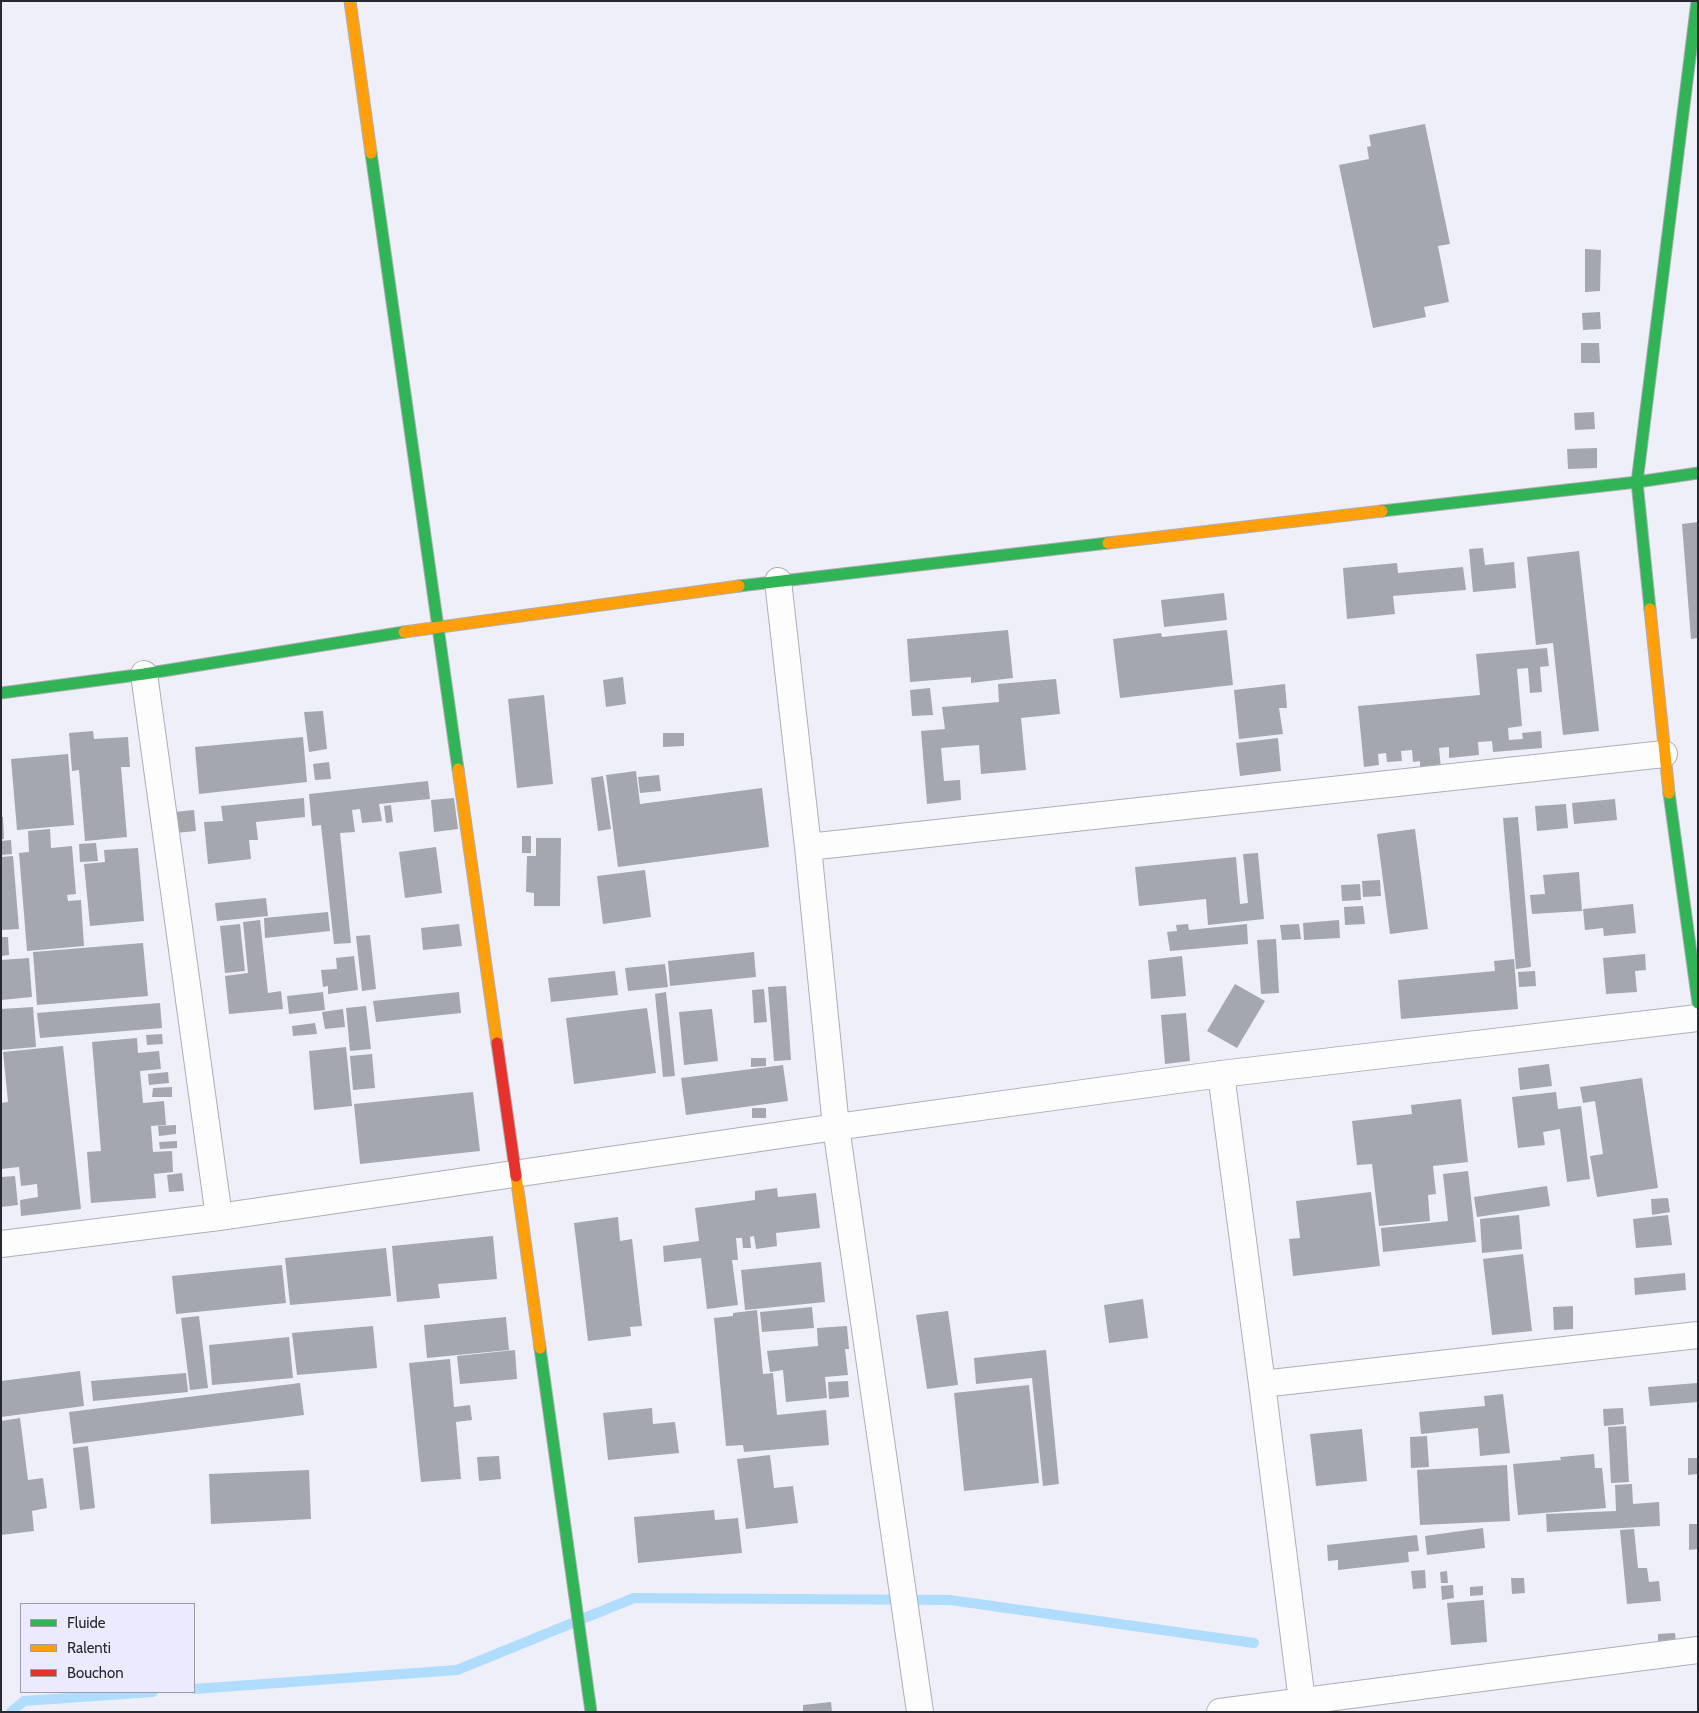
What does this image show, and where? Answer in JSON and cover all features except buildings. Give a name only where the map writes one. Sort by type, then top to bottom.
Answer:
[{"type":"street","points":[[350,1],[591,1712]]},
{"type":"street","points":[[1697,1],[1638,482],[1664,754],[1698,1003]]},
{"type":"street","points":[[1,693],[144,674],[438,626],[778,581],[1638,482],[1698,472]]},
{"type":"street","points":[[778,581],[808,847],[836,1127],[920,1712]]},
{"type":"street","points":[[144,674],[219,1217]]},
{"type":"street","points":[[808,847],[1664,754]]},
{"type":"street","points":[[1,1244],[219,1217],[836,1127],[1221,1074],[1698,1018]]},
{"type":"street","points":[[1221,1074],[1302,1701]]},
{"type":"street","points":[[1262,1384],[1698,1335]]},
{"type":"street","points":[[1220,1712],[1698,1650]]},
{"type":"waterway","points":[[195,1689],[457,1670],[634,1598],[950,1600],[1254,1643]]},
{"type":"waterway","points":[[11,1712],[24,1701],[139,1693]]},
{"type":"traffic: fast","points":[[1650,609],[1637,482],[1697,1]]},
{"type":"traffic: fast","points":[[371,153],[458,769]]},
{"type":"traffic: fast","points":[[1382,511],[1637,482],[1698,473]]},
{"type":"traffic: fast","points":[[739,586],[1108,543]]},
{"type":"traffic: fast","points":[[1,693],[144,674],[404,632]]},
{"type":"traffic: fast","points":[[1669,793],[1698,1003]]},
{"type":"traffic: fast","points":[[540,1348],[591,1712]]},
{"type":"traffic: slow","points":[[350,1],[371,153]]},
{"type":"traffic: slow","points":[[1108,543],[1382,511]]},
{"type":"traffic: slow","points":[[404,632],[739,586]]},
{"type":"traffic: slow","points":[[1650,609],[1669,793]]},
{"type":"traffic: slow","points":[[458,769],[497,1043]]},
{"type":"traffic: slow","points":[[516,1176],[540,1348]]},
{"type":"traffic: jam","points":[[497,1043],[516,1176]]}]
